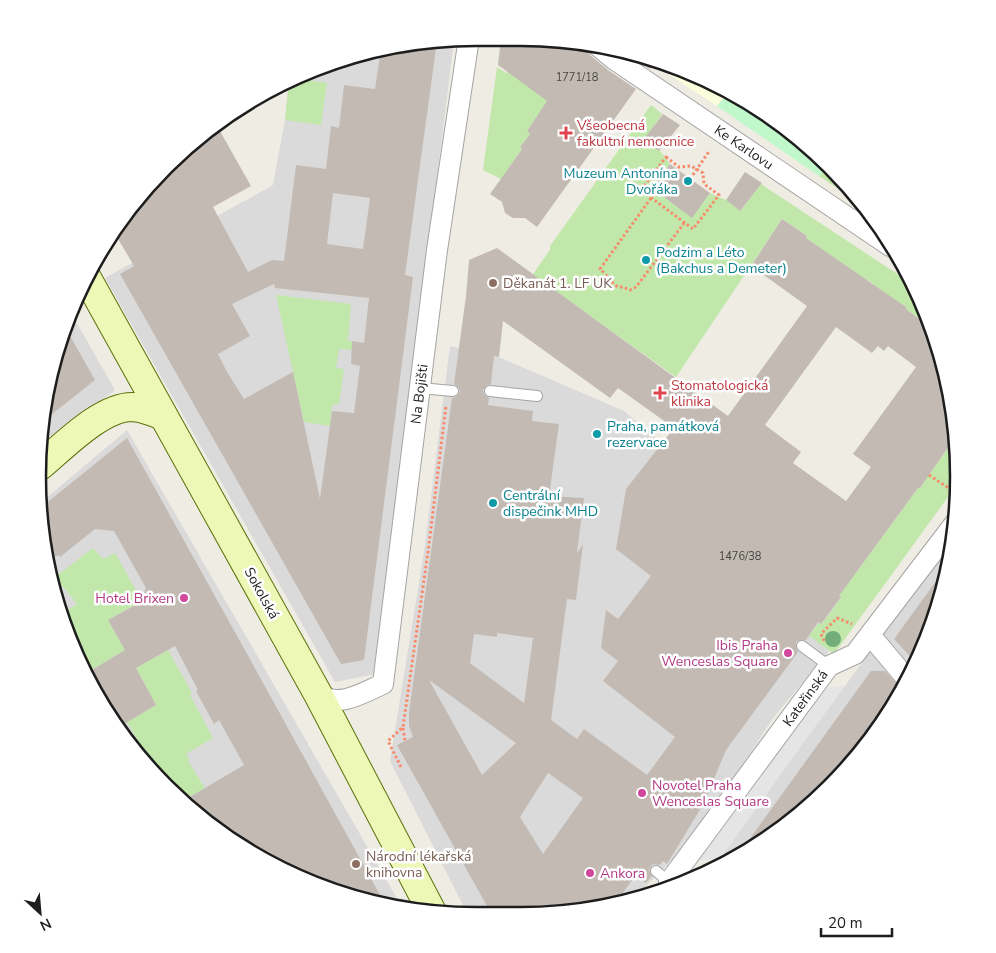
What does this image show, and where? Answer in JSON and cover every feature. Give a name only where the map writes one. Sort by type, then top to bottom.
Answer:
[{"type":"main road","name":"Sokolská","points":[[91,286],[319,696],[428,904]]},
{"type":"main road","points":[[47,461],[96,420],[114,410],[133,407],[145,409],[163,416]]},
{"type":"street","name":"Na Bojišti","points":[[319,696],[328,700],[345,700],[383,684],[437,250],[468,46]]},
{"type":"street","name":"Ke Karlovu","points":[[611,57],[877,237]]},
{"type":"street","name":"Kateřinská","points":[[665,880],[829,666],[855,654],[864,631],[946,535]]},
{"type":"street","points":[[864,631],[902,673]]},
{"type":"lane","points":[[420,388],[453,391]]},
{"type":"lane","points":[[490,391],[537,396]]},
{"type":"lane","points":[[802,646],[829,666]]},
{"type":"path","points":[[690,179],[706,156]]},
{"type":"path","points":[[666,157],[679,167],[691,166],[697,169],[703,174],[704,184],[718,194],[694,229],[650,198],[641,190],[666,157]]},
{"type":"path","points":[[650,198],[600,269],[608,275],[610,282],[618,288],[624,287],[630,290],[636,288],[685,222]]},
{"type":"path","points":[[929,475],[950,489]]},
{"type":"path","points":[[824,641],[821,634],[837,618],[864,631]]},
{"type":"path","points":[[403,727],[405,741]]},
{"type":"shaded area","points":[[453,47],[376,674],[335,682],[105,278],[273,185],[285,120],[288,90],[312,79],[365,61],[420,50]]},
{"type":"shaded area","points":[[664,71],[724,98],[717,106]]},
{"type":"shaded area","points":[[76,321],[115,390],[48,442],[61,365]]},
{"type":"shaded area","points":[[450,346],[499,357],[624,411],[662,443],[787,530],[881,589],[773,718],[698,834],[644,888],[603,898],[548,906],[464,907],[390,761],[424,552]]},
{"type":"shaded area","points":[[127,430],[397,899],[338,884],[312,874],[261,849],[237,834],[193,800],[153,760],[119,716],[104,692],[79,641],[61,588],[50,533],[47,497]]},
{"type":"shaded area","points":[[942,554],[935,588],[917,641],[892,692],[861,738],[824,781],[803,800],[759,834],[718,858]]},
{"type":"shaded area","points":[[845,685],[723,855],[715,859],[694,861],[821,689]]},
{"type":"green space","points":[[497,67],[506,73],[567,86],[536,118],[527,131],[530,134],[520,147],[522,149],[501,179],[483,170]]},
{"type":"green space","points":[[309,80],[327,83],[321,125],[285,120],[288,90]]},
{"type":"green space","points":[[724,98],[735,104],[781,135],[823,172],[819,176],[717,106]]},
{"type":"green space","points":[[651,105],[662,114],[644,140],[660,151],[670,164],[652,188],[692,217],[710,193],[726,200],[740,211],[761,184],[900,275],[920,319],[782,219],[676,377],[531,274],[533,274],[550,250],[550,246]]},
{"type":"green space","points":[[823,172],[841,191],[819,176]]},
{"type":"green space","points":[[276,295],[351,304],[348,341],[352,341],[352,350],[339,349],[336,368],[344,369],[339,404],[332,405],[330,426],[304,422]]},
{"type":"green space","points":[[949,446],[949,495],[834,654],[809,636],[819,623],[822,624],[841,598],[839,596],[918,488],[920,488]]},
{"type":"green space","points":[[93,548],[103,559],[115,553],[142,601],[108,620],[125,650],[93,669],[79,641],[67,610],[77,604],[60,583],[58,575]]},
{"type":"green space","points":[[168,650],[192,693],[190,695],[213,738],[186,754],[189,759],[188,761],[205,788],[189,797],[153,760],[140,744],[127,722],[156,705],[136,668]]},
{"type":"building","name":"Všeobecná fakultní nemocnice","points":[[500,46],[548,47],[576,50],[588,52],[608,70],[636,89],[537,227],[525,218],[513,218],[505,213],[502,202],[490,194],[522,149],[520,147],[530,134],[527,131],[547,101],[498,65]]},
{"type":"building","points":[[436,48],[405,275],[413,277],[364,660],[341,664],[120,274],[134,266],[118,239],[135,215],[172,172],[220,131],[251,186],[213,207],[248,272],[272,260],[284,261],[296,165],[326,169],[331,126],[339,128],[344,85],[375,89],[380,58]],"holes":[[[333,193],[370,198],[363,249],[327,244]],[[274,284],[275,288],[369,298],[364,343],[352,341],[351,364],[360,366],[354,413],[332,411],[320,499],[293,372],[244,399],[218,354],[250,336],[232,304]]]},
{"type":"building","points":[[663,114],[680,125],[659,151],[643,140]]},
{"type":"building","points":[[670,164],[710,193],[692,218],[652,188]]},
{"type":"building","points":[[745,172],[762,183],[740,211],[726,200]]},
{"type":"building","points":[[782,219],[807,236],[806,238],[906,307],[920,319],[935,365],[946,420],[949,446],[839,596],[841,597],[821,624],[818,622],[806,640],[796,642],[798,652],[726,750],[704,803],[667,864],[663,861],[660,865],[654,864],[651,866],[649,870],[652,876],[646,883],[635,876],[622,894],[576,903],[548,906],[488,907],[397,745],[413,737],[409,726],[409,713],[452,398],[456,397],[460,392],[459,388],[454,384],[469,260],[497,248],[728,416],[807,306],[751,266]],"holes":[[[503,321],[610,398],[618,388],[674,428],[626,489],[616,549],[651,576],[618,619],[606,610],[601,648],[618,661],[603,681],[675,737],[647,775],[584,729],[577,739],[551,720],[567,599],[576,600],[583,544],[577,553],[584,498],[549,496],[559,424],[532,421],[533,411],[488,405],[489,398],[484,394],[483,390],[487,385],[491,384],[494,356],[499,357]],[[836,327],[872,353],[878,346],[884,351],[888,346],[916,367],[853,454],[871,467],[846,501],[793,463],[801,452],[765,425]],[[497,633],[533,638],[524,703],[470,663],[474,634],[497,637]],[[429,680],[516,743],[482,775]],[[548,773],[583,798],[543,854],[520,817]]]},
{"type":"building","points":[[70,336],[95,380],[51,415],[61,365]]},
{"type":"building","points":[[127,438],[380,895],[338,884],[286,862],[237,834],[190,797],[244,765],[219,720],[214,724],[175,646],[136,668],[156,705],[125,724],[92,670],[125,650],[108,620],[141,602],[146,588],[114,531],[95,529],[60,557],[58,555],[55,558],[47,503]]},
{"type":"building","points":[[937,580],[927,615],[910,656],[894,639]]},
{"type":"building","points":[[871,671],[885,671],[896,684],[861,738],[824,781],[781,818],[748,841]]},
{"type":"place","name":"Všeobecná fakultní nemocnice","points":[[566,133]]},
{"type":"place","name":"Muzeum Antonína Dvořáka","points":[[688,181]]},
{"type":"place","name":"Podzim a Léto (Bakchus a Demeter)","points":[[646,260]]},
{"type":"place","name":"Děkanát 1. LF UK","points":[[493,283]]},
{"type":"place","name":"Stomatologická klinika","points":[[660,393]]},
{"type":"place","name":"Praha, památková rezervace","points":[[597,434]]},
{"type":"place","name":"Centrální dispečink MHD","points":[[493,503]]},
{"type":"place","name":"Hotel Brixen","points":[[184,598]]},
{"type":"place","name":"Ibis Praha Wenceslas Square","points":[[788,653]]},
{"type":"place","name":"Novotel Praha Wenceslas Square","points":[[642,793]]},
{"type":"place","name":"Národní lékařská knihovna","points":[[356,864]]},
{"type":"place","name":"Ankora","points":[[590,873]]}]
